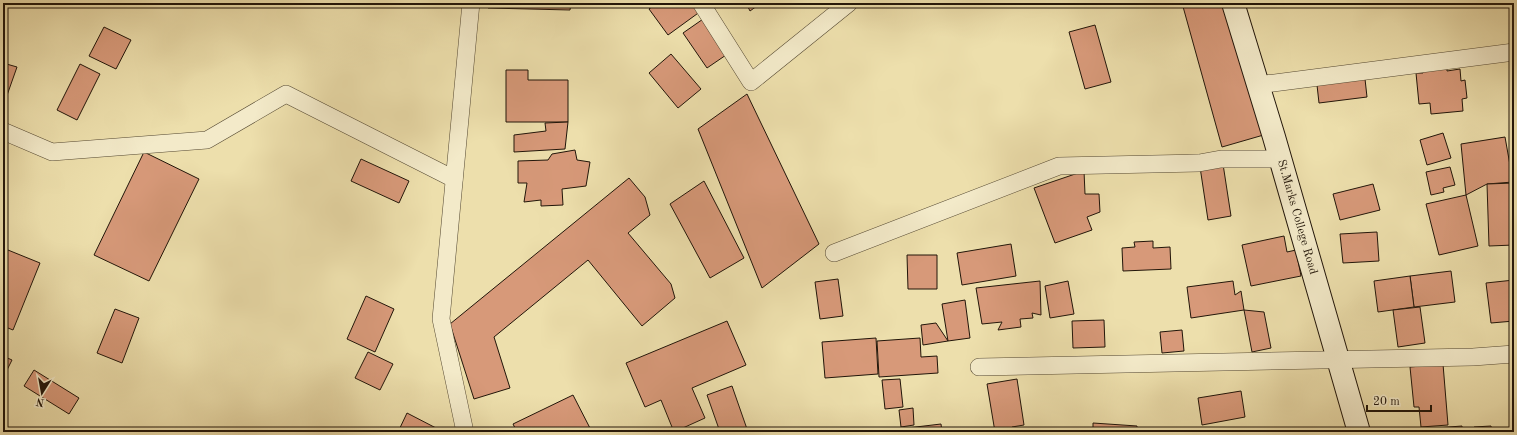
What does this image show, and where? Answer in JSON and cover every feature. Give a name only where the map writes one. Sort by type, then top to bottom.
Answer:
[{"type":"main road","name":"St.Marks College Road","points":[[1233,3],[1359,432]]},
{"type":"street","points":[[465,432],[441,319],[471,3]]},
{"type":"street","points":[[701,3],[751,82],[849,3]]},
{"type":"street","points":[[1258,86],[1514,52]]},
{"type":"street","points":[[3,131],[52,152],[207,140],[286,94],[454,179]]},
{"type":"street","points":[[834,253],[1059,166],[1199,163],[1221,159],[1280,159]]},
{"type":"street","points":[[979,368],[1473,357],[1514,354]]},
{"type":"building","points":[[488,3],[571,3],[570,10],[488,8]]},
{"type":"building","points":[[657,3],[695,3],[701,11],[668,35],[649,9]]},
{"type":"building","points":[[746,3],[761,3],[750,11]]},
{"type":"building","points":[[1182,3],[1230,3],[1267,134],[1222,147]]},
{"type":"building","points":[[706,17],[729,53],[707,68],[683,33]]},
{"type":"building","points":[[1095,25],[1111,82],[1085,89],[1069,32]]},
{"type":"building","points":[[104,27],[131,40],[116,69],[89,56]]},
{"type":"building","points":[[671,54],[701,89],[678,108],[649,73]]},
{"type":"building","points":[[3,63],[17,67],[5,101],[3,100]]},
{"type":"building","points":[[80,64],[100,74],[77,120],[57,110]]},
{"type":"building","points":[[1447,66],[1447,71],[1460,69],[1461,81],[1465,80],[1467,98],[1462,99],[1463,111],[1431,114],[1430,103],[1419,104],[1416,73],[1423,73],[1423,68]]},
{"type":"building","points":[[506,70],[528,70],[528,80],[568,80],[568,122],[506,122]]},
{"type":"building","points":[[1365,79],[1367,97],[1319,103],[1317,85]]},
{"type":"building","points":[[747,94],[819,244],[762,288],[698,129]]},
{"type":"building","points":[[568,122],[565,149],[514,152],[514,135],[546,131],[545,123]]},
{"type":"building","points":[[1443,133],[1451,158],[1427,165],[1420,140]]},
{"type":"building","points":[[1505,137],[1513,182],[1487,184],[1466,195],[1461,144]]},
{"type":"building","points":[[575,150],[577,160],[590,162],[586,186],[562,189],[563,205],[541,206],[541,200],[524,202],[527,183],[518,183],[518,161],[548,160],[552,154]]},
{"type":"building","points":[[144,152],[199,179],[149,281],[94,255]]},
{"type":"building","points":[[361,159],[409,181],[399,203],[351,181]]},
{"type":"building","points":[[1223,164],[1231,216],[1208,220],[1200,167]]},
{"type":"building","points":[[1450,167],[1455,185],[1443,188],[1444,192],[1431,195],[1426,172]]},
{"type":"building","points":[[1084,171],[1085,194],[1099,194],[1100,212],[1087,217],[1092,230],[1055,243],[1034,188]]},
{"type":"building","points":[[629,178],[645,197],[650,215],[628,233],[671,284],[675,298],[642,326],[588,260],[494,337],[510,388],[474,399],[450,324]]},
{"type":"building","points":[[704,181],[744,258],[710,278],[670,204]]},
{"type":"building","points":[[1514,183],[1514,245],[1489,246],[1487,184]]},
{"type":"building","points":[[1373,184],[1380,210],[1340,220],[1333,194]]},
{"type":"building","points":[[1466,195],[1478,246],[1439,255],[1426,204]]},
{"type":"building","points":[[1377,232],[1379,261],[1343,263],[1340,234]]},
{"type":"building","points":[[1284,236],[1287,252],[1296,250],[1301,276],[1251,286],[1242,245]]},
{"type":"building","points":[[1153,241],[1153,248],[1170,247],[1171,269],[1123,271],[1122,248],[1135,247],[1134,242]]},
{"type":"building","points":[[1011,244],[1016,276],[962,285],[957,253]]},
{"type":"building","points":[[3,248],[40,263],[13,330],[3,326]]},
{"type":"building","points":[[907,255],[937,255],[937,289],[908,289]]},
{"type":"building","points":[[1451,271],[1455,302],[1414,307],[1410,276]]},
{"type":"building","points":[[1410,276],[1414,307],[1378,312],[1374,281]]},
{"type":"building","points":[[838,279],[843,316],[820,319],[815,282]]},
{"type":"building","points":[[1514,280],[1514,321],[1491,323],[1486,283]]},
{"type":"building","points":[[1040,281],[1041,315],[1032,313],[1033,318],[1020,319],[1021,327],[998,330],[1002,322],[982,324],[976,288]]},
{"type":"building","points":[[1068,281],[1074,314],[1050,318],[1045,286]]},
{"type":"building","points":[[1233,281],[1235,295],[1241,291],[1244,310],[1191,318],[1187,287]]},
{"type":"building","points":[[366,296],[394,309],[375,352],[347,339]]},
{"type":"building","points":[[965,300],[970,338],[948,341],[942,304]]},
{"type":"building","points":[[1420,307],[1425,343],[1398,347],[1393,310]]},
{"type":"building","points":[[115,309],[139,318],[122,363],[97,353]]},
{"type":"building","points":[[1244,310],[1264,312],[1271,348],[1252,352]]},
{"type":"building","points":[[1104,320],[1105,347],[1073,348],[1072,321]]},
{"type":"building","points":[[727,321],[746,365],[692,388],[705,418],[674,432],[661,400],[645,407],[626,363]]},
{"type":"building","points":[[936,323],[948,341],[923,345],[921,325]]},
{"type":"building","points":[[1182,330],[1184,351],[1162,353],[1160,332]]},
{"type":"building","points":[[876,338],[878,374],[825,378],[822,342]]},
{"type":"building","points":[[920,338],[921,357],[937,356],[938,373],[879,377],[877,341]]},
{"type":"building","points":[[368,352],[393,364],[380,390],[355,378]]},
{"type":"building","points":[[3,356],[12,360],[3,378]]},
{"type":"building","points":[[1443,364],[1448,425],[1421,427],[1419,407],[1414,407],[1410,367]]},
{"type":"building","points":[[34,370],[79,398],[69,414],[24,386]]},
{"type":"building","points":[[900,379],[903,407],[885,409],[882,380]]},
{"type":"building","points":[[1017,379],[1024,425],[1012,427],[1013,432],[995,432],[987,384]]},
{"type":"building","points":[[732,386],[747,429],[737,432],[720,432],[707,395]]},
{"type":"building","points":[[1241,391],[1245,417],[1202,425],[1198,398]]},
{"type":"building","points":[[573,395],[592,432],[517,432],[513,424]]},
{"type":"building","points":[[913,408],[914,425],[901,427],[899,410]]},
{"type":"building","points":[[407,413],[436,428],[434,432],[398,432]]},
{"type":"building","points":[[1093,423],[1137,426],[1137,432],[1093,432]]},
{"type":"building","points":[[941,424],[942,432],[899,432],[899,429]]},
{"type":"building","points":[[1462,426],[1462,432],[1423,432],[1423,429]]},
{"type":"building","points":[[1491,426],[1492,432],[1474,432],[1474,427]]},
{"type":"building","points":[[982,428],[983,432],[963,432]]}]
